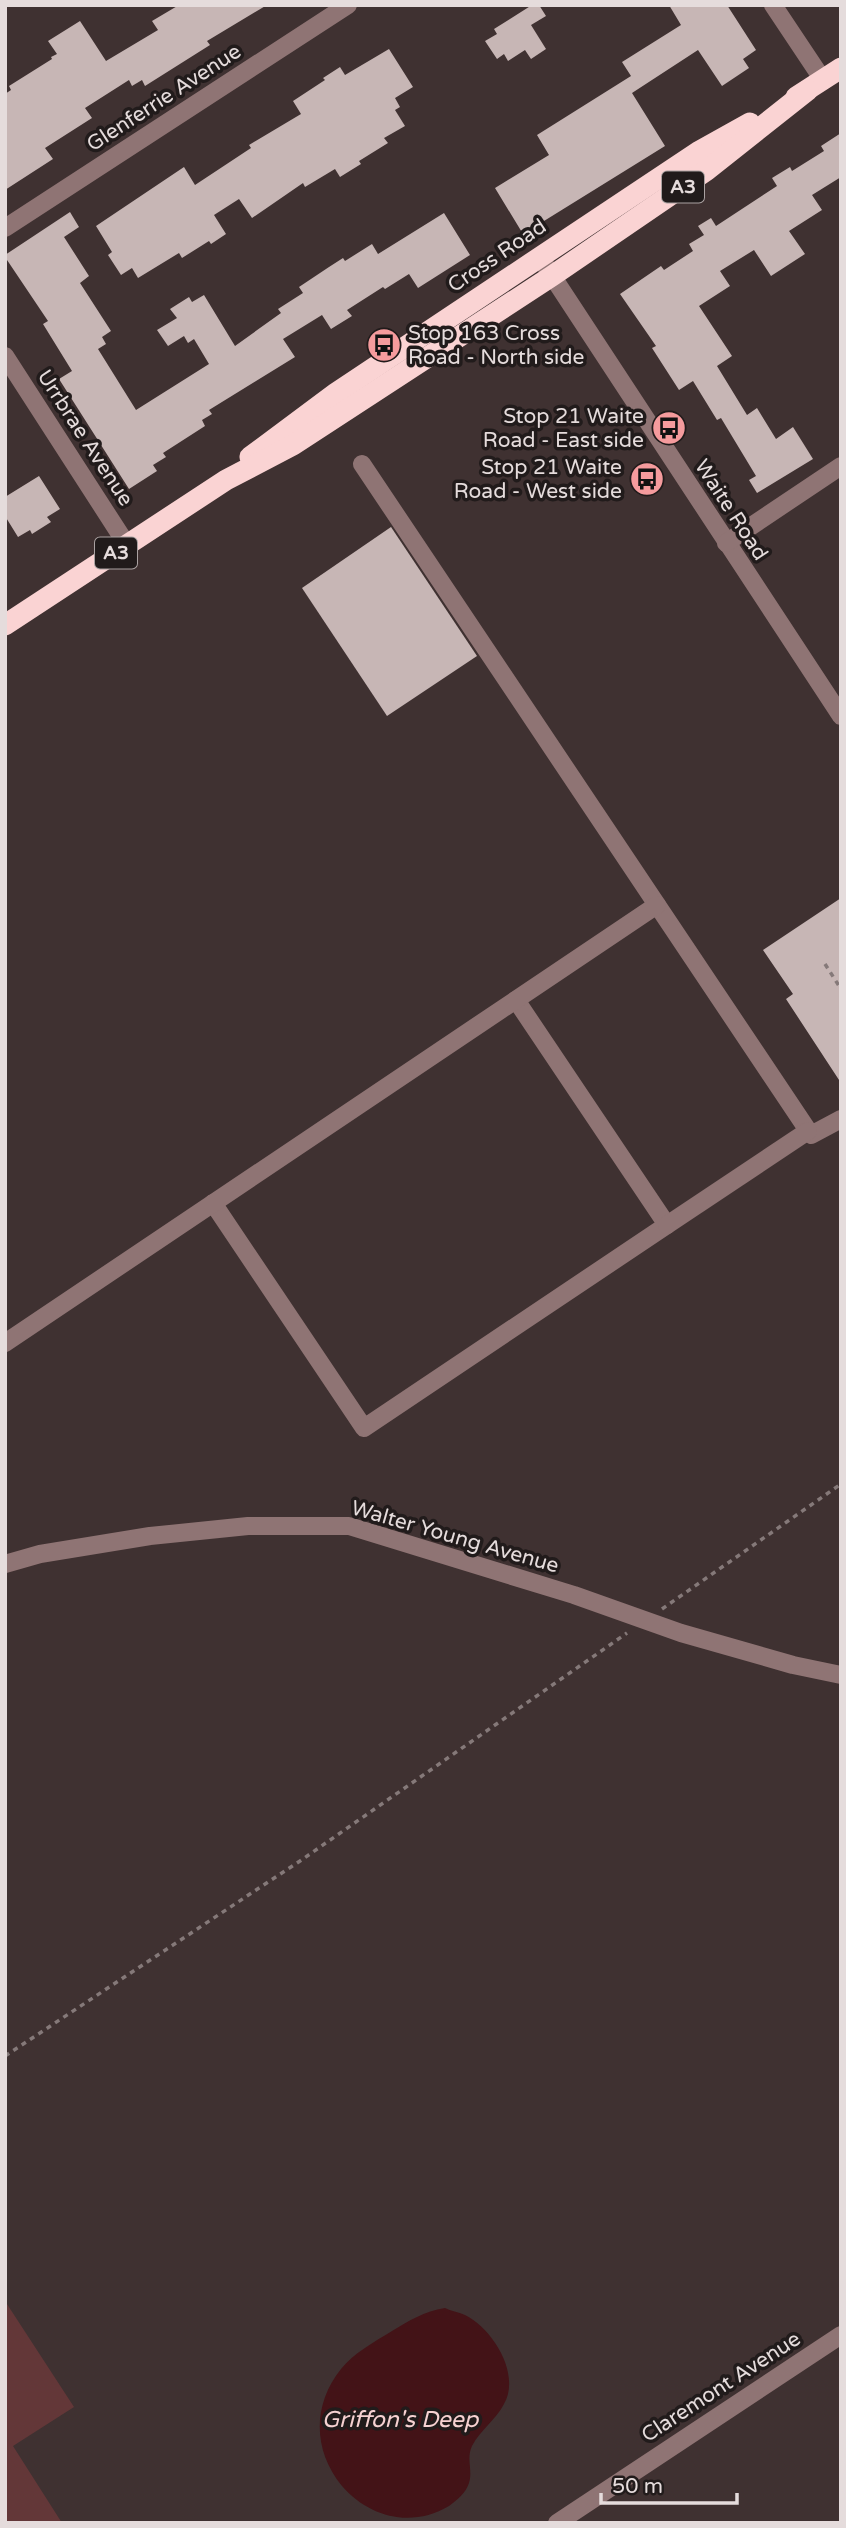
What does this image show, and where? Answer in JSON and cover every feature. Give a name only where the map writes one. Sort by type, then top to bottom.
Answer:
[{"type":"highway","name":"Cross Road","points":[[226,480],[260,448],[336,393],[698,152],[824,79]]},
{"type":"highway","name":"Cross Road","points":[[5,625],[226,480],[293,445],[552,276],[707,170],[824,79]]},
{"type":"street","name":"Glenferrie Avenue","points":[[5,228],[348,5]]},
{"type":"street","points":[[773,5],[824,79]]},
{"type":"street","name":"Waite Road","points":[[540,257],[841,716]]},
{"type":"street","name":"Urrbrae Avenue","points":[[5,356],[127,545]]},
{"type":"street","points":[[362,464],[808,1131],[811,1135],[841,1119]]},
{"type":"street","points":[[726,543],[841,466]]},
{"type":"street","points":[[5,1343],[657,905]]},
{"type":"street","points":[[516,1000],[667,1225]]},
{"type":"street","points":[[213,1203],[364,1428],[808,1131]]},
{"type":"street","name":"Walter Young Avenue","points":[[5,1563],[40,1554],[163,1535],[248,1526],[349,1526],[793,1665],[841,1675]]},
{"type":"street","name":"Claremont Avenue","points":[[556,2523],[841,2335]]},
{"type":"path","points":[[825,964],[841,989]]},
{"type":"path","points":[[5,2056],[300,1861],[841,1484]]},
{"type":"shaded area","points":[[5,2301],[74,2407],[13,2446],[62,2523],[5,2523]]},
{"type":"water","name":"Griffon's Deep","points":[[445,2308],[465,2315],[494,2341],[507,2366],[508,2392],[501,2410],[472,2446],[469,2483],[461,2496],[449,2506],[421,2517],[406,2518],[378,2512],[353,2497],[332,2472],[321,2443],[321,2413],[325,2398],[341,2369],[352,2358],[411,2320],[430,2311]]},
{"type":"building","points":[[179,5],[267,5],[207,41],[210,45],[145,86],[142,80],[132,86],[129,80],[85,108],[92,118],[45,148],[53,159],[5,190],[5,94],[11,90],[9,86],[57,54],[48,41],[80,21],[106,61],[158,30],[152,21]]},
{"type":"building","points":[[532,5],[539,5],[546,16],[531,25],[546,49],[531,59],[525,50],[508,61],[504,54],[497,59],[485,41],[497,34],[494,29]]},
{"type":"building","points":[[669,5],[727,5],[756,50],[743,59],[749,68],[722,86],[698,50],[632,93],[665,146],[523,234],[495,188],[549,155],[537,135],[631,76],[622,62],[681,25]]},
{"type":"building","points":[[389,49],[413,87],[395,98],[400,107],[395,110],[405,126],[384,138],[388,143],[340,177],[335,169],[305,187],[303,183],[252,218],[239,199],[214,215],[226,234],[211,244],[209,241],[182,258],[179,253],[138,278],[132,268],[121,275],[108,255],[112,252],[96,226],[184,167],[195,185],[251,148],[249,145],[301,114],[293,101],[325,80],[323,78],[340,67],[345,75]]},
{"type":"building","points":[[841,133],[841,177],[812,195],[822,210],[789,231],[805,254],[771,276],[754,250],[720,271],[730,286],[699,306],[732,356],[717,366],[747,415],[757,408],[776,439],[793,427],[813,459],[757,493],[749,480],[756,476],[721,418],[717,420],[693,381],[679,390],[652,348],[656,346],[620,294],[661,266],[664,270],[693,251],[689,244],[704,235],[698,226],[711,218],[716,226],[777,186],[772,178],[790,167],[792,171],[824,151],[821,146]]},
{"type":"building","points":[[70,212],[79,227],[64,237],[89,276],[80,283],[111,331],[102,337],[106,344],[98,349],[136,410],[209,364],[194,339],[188,343],[184,336],[168,346],[157,330],[177,318],[170,309],[189,297],[192,302],[204,295],[235,346],[281,313],[278,309],[303,293],[299,287],[343,258],[345,261],[372,244],[378,254],[444,213],[470,255],[418,288],[409,274],[385,289],[383,287],[347,310],[352,316],[331,329],[322,315],[283,339],[295,357],[209,410],[212,414],[202,420],[205,426],[163,453],[166,457],[153,465],[157,471],[129,489],[59,379],[72,371],[43,324],[48,321],[5,257]]},
{"type":"building","points":[[39,476],[60,509],[47,517],[51,522],[32,534],[30,530],[18,537],[5,516],[5,497]]},
{"type":"building","points":[[391,527],[477,656],[387,716],[302,588]]},
{"type":"building","points":[[841,898],[841,1083],[786,999],[793,994],[763,950]]},
{"type":"place","name":"Stop 163 Cross Road - North side","points":[[384,345]]},
{"type":"place","name":"Stop 21 Waite Road - East side","points":[[669,428]]},
{"type":"place","name":"Stop 21 Waite Road - West side","points":[[647,479]]}]
